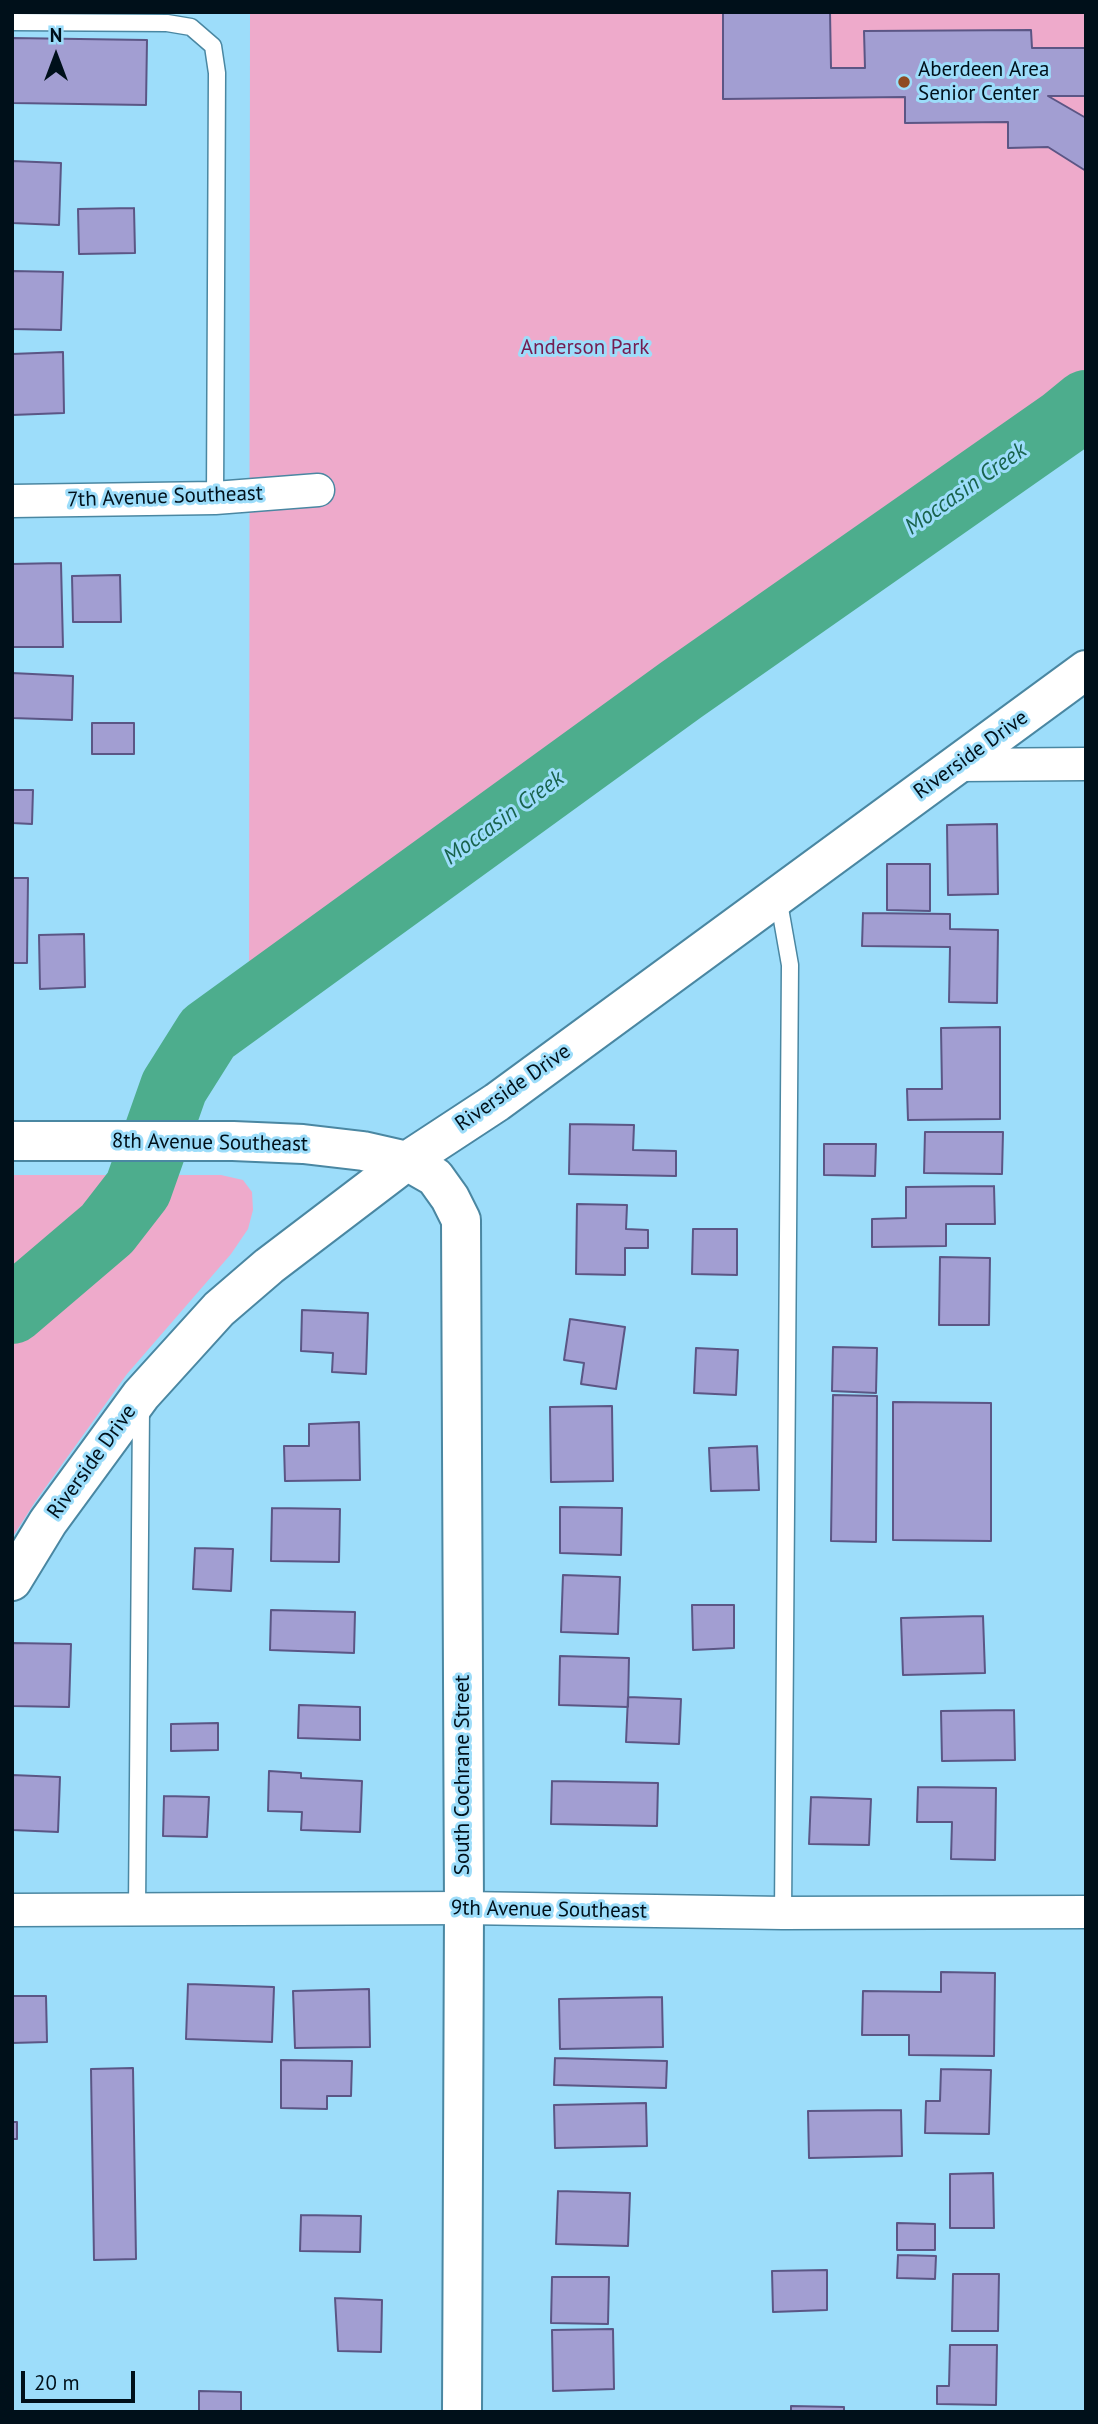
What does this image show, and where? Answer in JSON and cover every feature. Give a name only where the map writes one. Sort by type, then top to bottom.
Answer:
[{"type":"street","name":"7th Avenue Southeast","points":[[12,501],[215,498],[318,490]]},
{"type":"street","name":"Riverside Drive","points":[[12,1581],[48,1522],[141,1395],[219,1309],[269,1266],[407,1161],[497,1102],[1086,670]]},
{"type":"street","points":[[958,765],[1086,764]]},
{"type":"street","name":"8th Avenue Southeast","points":[[12,1141],[233,1141],[303,1144],[363,1151],[407,1161]]},
{"type":"street","name":"South Cochrane Street","points":[[407,1161],[435,1177],[461,1220],[464,1908],[462,2412]]},
{"type":"street","name":"9th Avenue Southeast","points":[[12,1910],[464,1908],[783,1913],[1086,1912]]},
{"type":"lane","points":[[12,22],[167,23],[191,27],[213,46],[217,73],[215,498]]},
{"type":"lane","points":[[778,895],[790,965],[783,1913]]},
{"type":"lane","points":[[138,1910],[141,1395]]},
{"type":"green space","name":"Anderson Park","points":[[250,12],[1086,12],[1086,404],[681,690],[249,1003]]},
{"type":"green space","points":[[12,1175],[221,1175],[243,1180],[252,1192],[253,1210],[248,1229],[231,1254],[127,1374],[12,1538]]},
{"type":"building","name":"Aberdeen Area Senior Center","points":[[723,12],[830,12],[831,68],[865,68],[864,31],[1031,30],[1032,48],[1086,48],[1086,96],[1048,96],[1086,118],[1086,171],[1048,147],[1008,148],[1008,122],[905,123],[905,97],[723,99]]},
{"type":"building","points":[[12,38],[147,40],[146,105],[12,103]]},
{"type":"building","points":[[12,161],[61,163],[59,225],[12,223]]},
{"type":"building","points":[[134,208],[135,253],[79,254],[78,209]]},
{"type":"building","points":[[12,271],[63,272],[61,330],[12,329]]},
{"type":"building","points":[[63,352],[64,413],[12,415],[12,354]]},
{"type":"building","points":[[61,563],[63,647],[12,647],[12,564]]},
{"type":"building","points":[[120,575],[121,622],[73,622],[72,576]]},
{"type":"building","points":[[12,673],[73,676],[72,720],[12,718]]},
{"type":"building","points":[[92,723],[134,723],[134,754],[92,754]]},
{"type":"building","points":[[12,790],[33,790],[32,824],[12,823]]},
{"type":"building","points":[[997,824],[998,894],[948,895],[947,825]]},
{"type":"building","points":[[887,864],[930,864],[930,911],[887,910]]},
{"type":"building","points":[[12,878],[28,878],[27,963],[12,963]]},
{"type":"building","points":[[863,913],[950,914],[950,929],[998,930],[997,1003],[949,1002],[950,947],[862,946]]},
{"type":"building","points":[[84,934],[85,987],[40,989],[39,935]]},
{"type":"building","points":[[1000,1027],[1000,1119],[908,1120],[907,1089],[942,1089],[941,1028]]},
{"type":"building","points":[[570,1124],[634,1125],[633,1150],[676,1151],[676,1176],[569,1174]]},
{"type":"building","points":[[925,1132],[1003,1132],[1002,1174],[924,1173]]},
{"type":"building","points":[[824,1144],[876,1144],[875,1176],[824,1175]]},
{"type":"building","points":[[994,1186],[995,1224],[946,1224],[946,1246],[872,1247],[872,1219],[906,1218],[906,1187]]},
{"type":"building","points":[[577,1204],[627,1205],[626,1229],[648,1230],[648,1248],[625,1248],[625,1275],[576,1274]]},
{"type":"building","points":[[693,1229],[737,1229],[737,1275],[692,1274]]},
{"type":"building","points":[[940,1257],[990,1258],[989,1325],[939,1325]]},
{"type":"building","points":[[302,1310],[368,1313],[366,1374],[332,1372],[333,1353],[301,1351]]},
{"type":"building","points":[[570,1319],[625,1327],[616,1389],[581,1384],[584,1363],[564,1360]]},
{"type":"building","points":[[833,1347],[877,1348],[876,1393],[832,1391]]},
{"type":"building","points":[[696,1348],[738,1350],[736,1395],[694,1393]]},
{"type":"building","points":[[833,1395],[877,1396],[876,1542],[831,1541]]},
{"type":"building","points":[[893,1402],[991,1403],[991,1541],[893,1540]]},
{"type":"building","points":[[612,1406],[613,1481],[551,1482],[550,1407]]},
{"type":"building","points":[[359,1422],[360,1480],[285,1481],[284,1446],[309,1446],[309,1424]]},
{"type":"building","points":[[757,1446],[759,1490],[711,1491],[709,1448]]},
{"type":"building","points":[[560,1507],[622,1508],[621,1555],[560,1553]]},
{"type":"building","points":[[272,1508],[340,1509],[339,1562],[271,1561]]},
{"type":"building","points":[[195,1548],[233,1549],[231,1591],[193,1589]]},
{"type":"building","points":[[563,1575],[620,1577],[618,1634],[561,1632]]},
{"type":"building","points":[[692,1605],[734,1605],[734,1648],[693,1650]]},
{"type":"building","points":[[271,1610],[355,1612],[354,1653],[270,1650]]},
{"type":"building","points":[[983,1616],[985,1673],[903,1675],[901,1618]]},
{"type":"building","points":[[12,1643],[71,1644],[69,1707],[12,1706]]},
{"type":"building","points":[[560,1656],[629,1658],[628,1707],[559,1705]]},
{"type":"building","points":[[628,1697],[681,1699],[679,1744],[626,1742]]},
{"type":"building","points":[[299,1705],[360,1707],[360,1740],[298,1738]]},
{"type":"building","points":[[1014,1710],[1015,1760],[942,1761],[941,1711]]},
{"type":"building","points":[[218,1723],[218,1750],[171,1751],[171,1724]]},
{"type":"building","points":[[269,1771],[301,1773],[301,1778],[362,1781],[360,1832],[301,1830],[302,1812],[268,1811]]},
{"type":"building","points":[[12,1775],[60,1777],[58,1832],[12,1830]]},
{"type":"building","points":[[552,1781],[658,1783],[657,1826],[551,1824]]},
{"type":"building","points":[[918,1787],[996,1788],[995,1860],[951,1859],[952,1822],[917,1822]]},
{"type":"building","points":[[164,1796],[209,1797],[207,1837],[163,1836]]},
{"type":"building","points":[[811,1797],[871,1799],[869,1845],[809,1844]]},
{"type":"building","points":[[941,1972],[995,1973],[994,2056],[909,2055],[909,2035],[862,2035],[863,1991],[941,1992]]},
{"type":"building","points":[[188,1984],[274,1987],[272,2042],[186,2039]]},
{"type":"building","points":[[369,1989],[370,2047],[295,2048],[293,1991]]},
{"type":"building","points":[[12,1996],[46,1996],[47,2042],[12,2043]]},
{"type":"building","points":[[662,1997],[663,2047],[560,2049],[559,1999]]},
{"type":"building","points":[[555,2058],[667,2061],[666,2088],[554,2085]]},
{"type":"building","points":[[281,2060],[352,2061],[351,2096],[327,2096],[327,2109],[281,2108]]},
{"type":"building","points":[[133,2068],[136,2259],[94,2260],[91,2069]]},
{"type":"building","points":[[941,2069],[991,2070],[989,2134],[925,2133],[926,2101],[940,2101]]},
{"type":"building","points":[[646,2103],[647,2146],[555,2148],[554,2105]]},
{"type":"building","points":[[901,2110],[902,2156],[809,2158],[808,2111]]},
{"type":"building","points":[[12,2122],[17,2122],[17,2139],[12,2139]]},
{"type":"building","points":[[993,2173],[994,2228],[950,2228],[950,2174]]},
{"type":"building","points":[[558,2191],[630,2193],[628,2246],[556,2244]]},
{"type":"building","points":[[301,2215],[361,2216],[360,2252],[300,2251]]},
{"type":"building","points":[[897,2223],[935,2224],[935,2250],[897,2250]]},
{"type":"building","points":[[898,2255],[936,2256],[935,2279],[897,2278]]},
{"type":"building","points":[[827,2270],[827,2310],[773,2312],[772,2271]]},
{"type":"building","points":[[953,2274],[999,2274],[998,2331],[952,2331]]},
{"type":"building","points":[[552,2277],[609,2277],[608,2324],[551,2323]]},
{"type":"building","points":[[335,2298],[382,2300],[381,2352],[338,2351]]},
{"type":"building","points":[[613,2329],[614,2389],[553,2391],[552,2330]]},
{"type":"building","points":[[950,2345],[997,2345],[996,2405],[937,2404],[937,2386],[949,2386]]},
{"type":"building","points":[[199,2391],[241,2392],[241,2412],[199,2412]]},
{"type":"building","points":[[791,2406],[844,2407],[844,2412],[791,2412]]},
{"type":"waterway","name":"Moccasin Creek","points":[[12,1310],[107,1229],[138,1189],[174,1087],[208,1033],[681,690],[1086,404]]},
{"type":"place","name":"Aberdeen Area Senior Center","points":[[904,82]]}]
